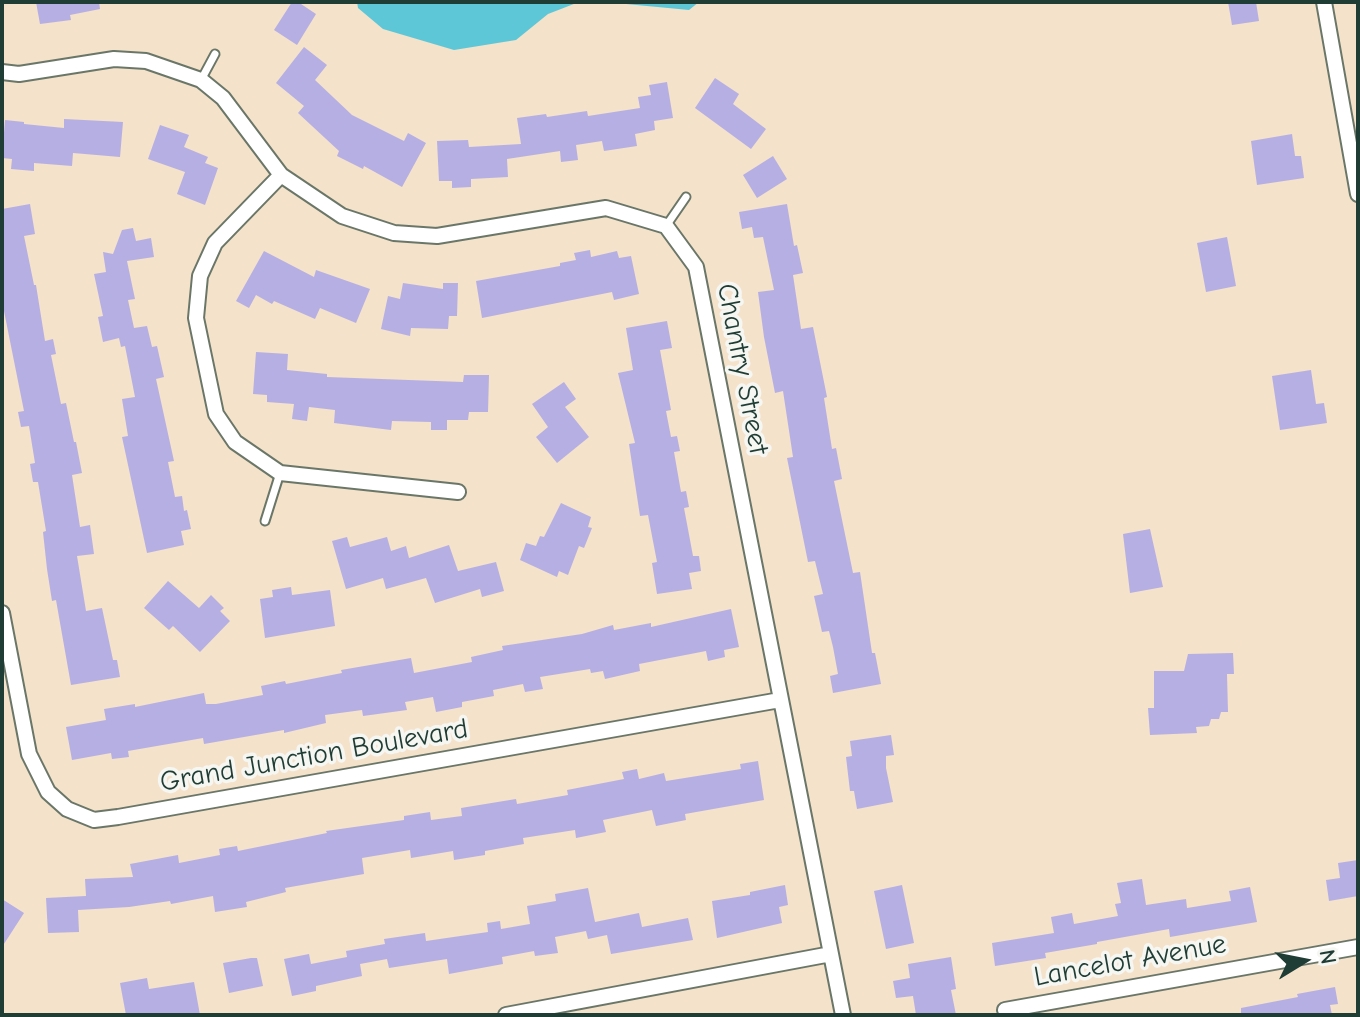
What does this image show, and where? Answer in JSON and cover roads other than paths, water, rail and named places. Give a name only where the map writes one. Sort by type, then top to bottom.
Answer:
[{"type":"street","points":[[1324,2],[1358,194]]},
{"type":"street","points":[[2,72],[19,74],[114,59],[146,61],[201,80],[223,98],[281,175],[342,216],[394,233],[437,236],[606,208],[666,226]]},
{"type":"street","points":[[281,175],[215,243],[200,276],[196,318],[216,414],[235,442],[280,473],[458,492]]},
{"type":"street","name":"Chantry Street","points":[[666,226],[696,267],[843,1015]]},
{"type":"street","name":"Grand Junction Boulevard","points":[[2,613],[29,754],[48,792],[67,809],[94,820],[780,700]]},
{"type":"street","name":"Lancelot Avenue","points":[[1005,1010],[1358,947]]},
{"type":"street","points":[[506,1015],[831,954]]},
{"type":"lane","points":[[201,80],[215,54]]},
{"type":"lane","points":[[666,226],[686,197]]},
{"type":"lane","points":[[265,521],[280,473]]},
{"type":"water","points":[[357,2],[579,2],[548,14],[516,40],[454,50],[383,29],[358,8]]},
{"type":"water","points":[[605,2],[699,2],[689,10]]}]
